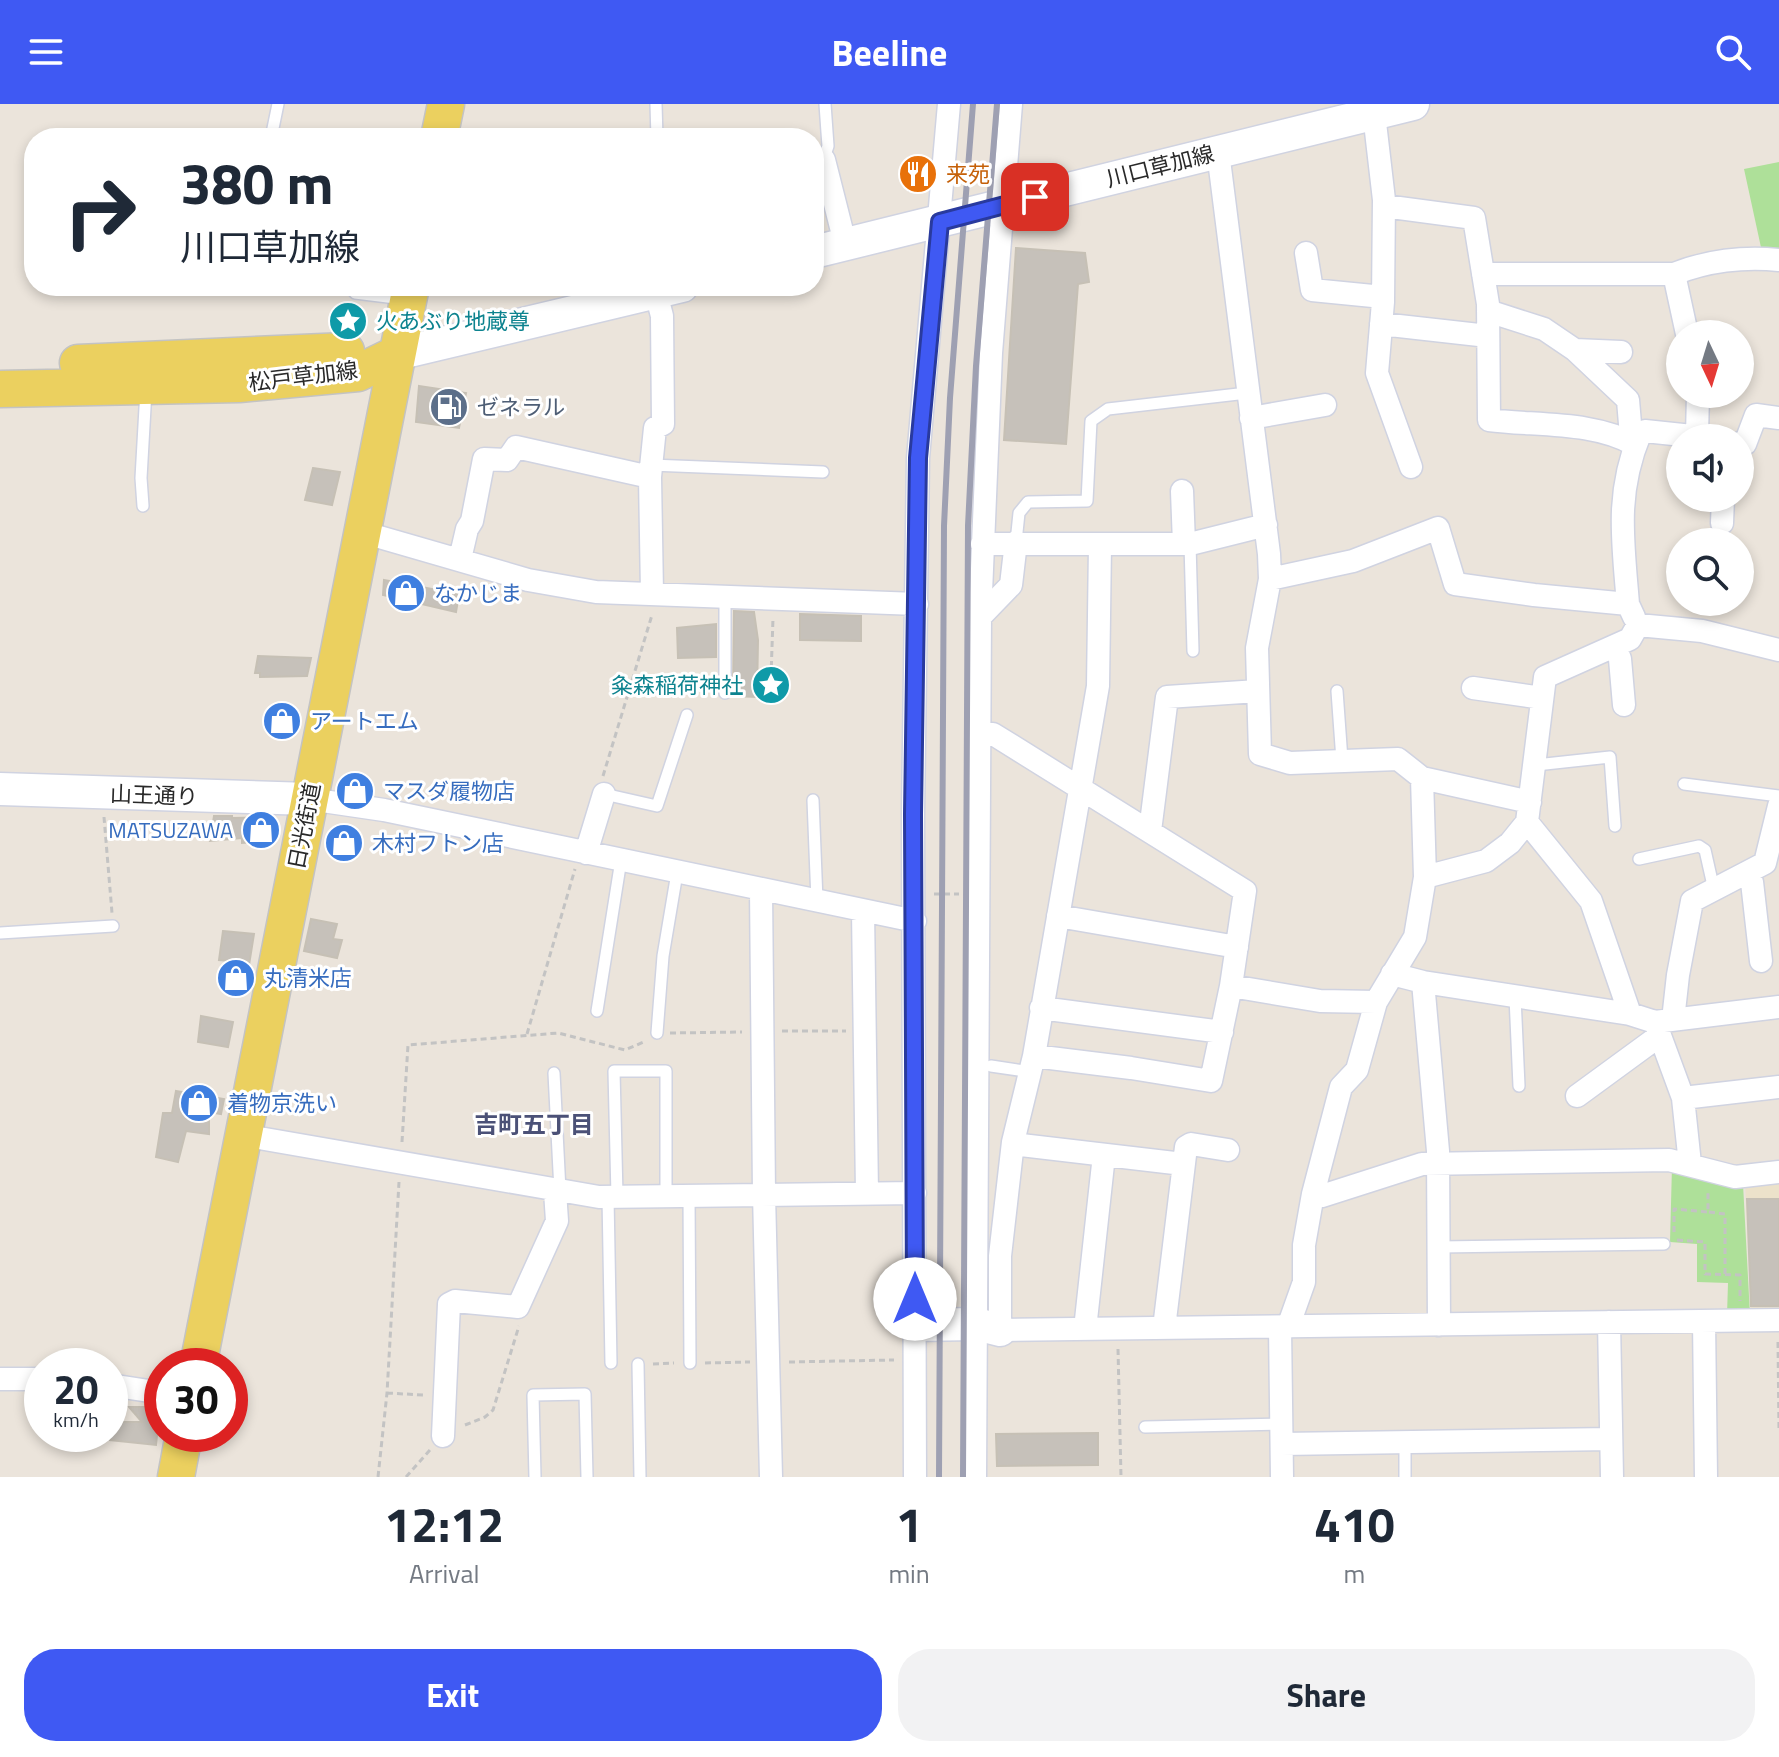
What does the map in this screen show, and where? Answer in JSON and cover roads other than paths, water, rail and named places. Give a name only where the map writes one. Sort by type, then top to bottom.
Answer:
[{"type":"main road","points":[[441,128],[446,104]]},
{"type":"main road","name":"川口草加線","points":[[824,249],[1413,104]]},
{"type":"main road","name":"日光街道","points":[[201,1348],[409,296]]},
{"type":"main road","points":[[397,354],[644,296]]},
{"type":"main road","name":"松戸草加線","points":[[0,366],[364,350],[397,354]]},
{"type":"main road","name":"松戸草加線","points":[[0,389],[239,384],[358,373],[397,354]]},
{"type":"main road","name":"山王通り","points":[[0,789],[309,799]]},
{"type":"main road","points":[[915,1325],[988,1327]]},
{"type":"main road","points":[[176,1477],[181,1452]]},
{"type":"street","points":[[915,1477],[913,814],[918,458],[949,104]]},
{"type":"street","points":[[988,1327],[980,617],[990,367],[1011,104]]},
{"type":"street","points":[[1374,114],[1384,206],[1383,297],[1377,373],[1411,467]]},
{"type":"street","points":[[1218,152],[1266,525],[1270,579],[1257,648],[1260,754],[1290,763],[1398,759],[1422,778],[1528,812],[1591,901],[1630,1014]]},
{"type":"street","points":[[824,177],[845,243]]},
{"type":"street","points":[[1384,206],[1474,218],[1488,311],[1489,420],[1547,424],[1620,436],[1635,445]]},
{"type":"street","points":[[1306,253],[1312,290],[1383,297]]},
{"type":"street","points":[[1483,274],[1674,274],[1694,266],[1757,257],[1779,260]]},
{"type":"street","points":[[1674,274],[1684,320]]},
{"type":"street","points":[[653,593],[650,471],[655,428],[663,424],[662,316],[667,296]]},
{"type":"street","points":[[1488,311],[1544,329],[1575,350],[1628,400],[1635,445]]},
{"type":"street","points":[[1381,324],[1488,336]]},
{"type":"street","points":[[1575,350],[1621,352]]},
{"type":"street","points":[[1251,418],[1325,405]]},
{"type":"street","points":[[1753,424],[1756,415],[1779,418]]},
{"type":"street","points":[[1638,625],[1628,604],[1621,516],[1623,491],[1640,434],[1645,431],[1666,433]]},
{"type":"street","points":[[460,559],[472,521],[484,459],[507,460],[516,447],[650,471]]},
{"type":"street","points":[[1182,491],[1187,544]]},
{"type":"street","points":[[1722,512],[1722,523]]},
{"type":"street","points":[[982,544],[1187,544],[1266,525]]},
{"type":"street","points":[[1270,579],[1353,561],[1438,528],[1455,584],[1628,604]]},
{"type":"street","points":[[362,532],[528,580],[596,592],[917,604]]},
{"type":"street","points":[[980,617],[1011,585],[1016,542]]},
{"type":"street","points":[[975,1477],[988,1327],[1013,1142],[1032,1064],[1098,686],[1100,545]]},
{"type":"street","points":[[1425,877],[1486,861],[1510,843],[1528,812],[1545,677],[1630,639],[1638,625]]},
{"type":"street","points":[[1638,625],[1702,631],[1779,650]]},
{"type":"street","points":[[1615,646],[1620,659],[1624,705]]},
{"type":"street","points":[[1473,688],[1542,698]]},
{"type":"street","points":[[1150,831],[1167,697],[1258,691]]},
{"type":"street","points":[[979,734],[993,734],[1245,891],[1231,986],[1211,1081],[1131,1068],[1032,1064]]},
{"type":"street","points":[[1282,1477],[1284,1327],[1304,1282],[1304,1245],[1313,1194],[1341,1087],[1357,1070],[1376,1002],[1415,937],[1425,877],[1422,778]]},
{"type":"street","points":[[583,852],[604,794]]},
{"type":"street","points":[[309,799],[384,810],[915,921]]},
{"type":"street","points":[[1577,1096],[1662,1026],[1678,975],[1692,901],[1765,863],[1779,806]]},
{"type":"street","points":[[1746,873],[1752,882],[1761,961]]},
{"type":"street","points":[[761,890],[761,1032],[771,1477]]},
{"type":"street","points":[[863,911],[867,1193]]},
{"type":"street","points":[[1058,916],[1237,947]]},
{"type":"street","points":[[1392,974],[1423,982],[1630,1014],[1662,1026],[1779,1007]]},
{"type":"street","points":[[1423,982],[1438,1163],[1439,1325]]},
{"type":"street","points":[[1231,986],[1320,1001],[1376,1002]]},
{"type":"street","points":[[1041,1008],[1222,1032]]},
{"type":"street","points":[[1662,1026],[1699,1166]]},
{"type":"street","points":[[1683,1098],[1779,1087]]},
{"type":"street","points":[[242,1135],[557,1191],[613,1196],[915,1193]]},
{"type":"street","points":[[1013,1142],[1183,1164]]},
{"type":"street","points":[[1164,1328],[1186,1147],[1191,1144],[1228,1150]]},
{"type":"street","points":[[1085,1329],[1104,1155]]},
{"type":"street","points":[[1313,1194],[1322,1196],[1422,1164],[1438,1163],[1669,1160],[1735,1177],[1779,1172]]},
{"type":"street","points":[[443,1436],[449,1304],[455,1301],[518,1307],[557,1221],[557,1191]]},
{"type":"street","points":[[988,1327],[1085,1329],[1778,1320]]},
{"type":"street","points":[[1704,1321],[1706,1477]]},
{"type":"street","points":[[1609,1322],[1612,1477]]},
{"type":"street","points":[[0,1379],[24,1379]]},
{"type":"street","points":[[1281,1434],[1405,1443],[1611,1439]]},
{"type":"lane","points":[[273,128],[278,104]]},
{"type":"lane","points":[[656,104],[657,128]]},
{"type":"lane","points":[[824,153],[828,146],[825,104]]},
{"type":"lane","points":[[143,506],[141,478],[146,385]]},
{"type":"lane","points":[[1016,542],[1019,513],[1028,502],[1087,501],[1091,421],[1108,409],[1247,393]]},
{"type":"lane","points":[[650,471],[823,472]]},
{"type":"lane","points":[[1187,544],[1193,651]]},
{"type":"lane","points":[[725,596],[725,693]]},
{"type":"lane","points":[[1337,691],[1342,760]]},
{"type":"lane","points":[[604,794],[657,806],[687,715]]},
{"type":"lane","points":[[1536,765],[1610,757],[1615,826]]},
{"type":"lane","points":[[1684,784],[1779,796]]},
{"type":"lane","points":[[813,800],[817,901]]},
{"type":"lane","points":[[1639,859],[1699,846],[1705,850],[1714,890]]},
{"type":"lane","points":[[597,1011],[621,860]]},
{"type":"lane","points":[[657,1033],[663,956],[677,873]]},
{"type":"lane","points":[[0,933],[113,926]]},
{"type":"lane","points":[[1515,997],[1519,1086]]},
{"type":"lane","points":[[991,1066],[1032,1064]]},
{"type":"lane","points":[[611,1363],[614,1071],[666,1071],[666,1195]]},
{"type":"lane","points":[[554,1073],[557,1191]]},
{"type":"lane","points":[[689,1195],[690,1363]]},
{"type":"lane","points":[[1439,1247],[1664,1244]]},
{"type":"lane","points":[[638,1364],[640,1477]]},
{"type":"lane","points":[[535,1477],[533,1395],[585,1394],[587,1477]]},
{"type":"lane","points":[[1145,1427],[1281,1434]]},
{"type":"lane","points":[[1405,1443],[1405,1477]]},
{"type":"railway","points":[[939,1477],[944,526],[950,398],[973,104]]},
{"type":"railway","points":[[963,1477],[968,526],[976,366],[997,104]]},
{"type":"place","name":"来苑","points":[[918,174]]},
{"type":"place","name":"火あぶり地蔵尊","points":[[348,321]]},
{"type":"place","name":"ゼネラル","points":[[449,407]]},
{"type":"place","name":"なかじま","points":[[406,593]]},
{"type":"place","name":"粂森稲荷神社","points":[[771,685]]},
{"type":"place","name":"アートエム","points":[[282,721]]},
{"type":"place","name":"マスダ履物店","points":[[355,791]]},
{"type":"place","name":"MATSUZAWA","points":[[261,830]]},
{"type":"place","name":"木村フトン店","points":[[344,843]]},
{"type":"place","name":"丸清米店","points":[[236,978]]},
{"type":"place","name":"着物京洗い","points":[[199,1103]]},
{"type":"district","name":"吉町五丁目","points":[[534,1125]]}]
